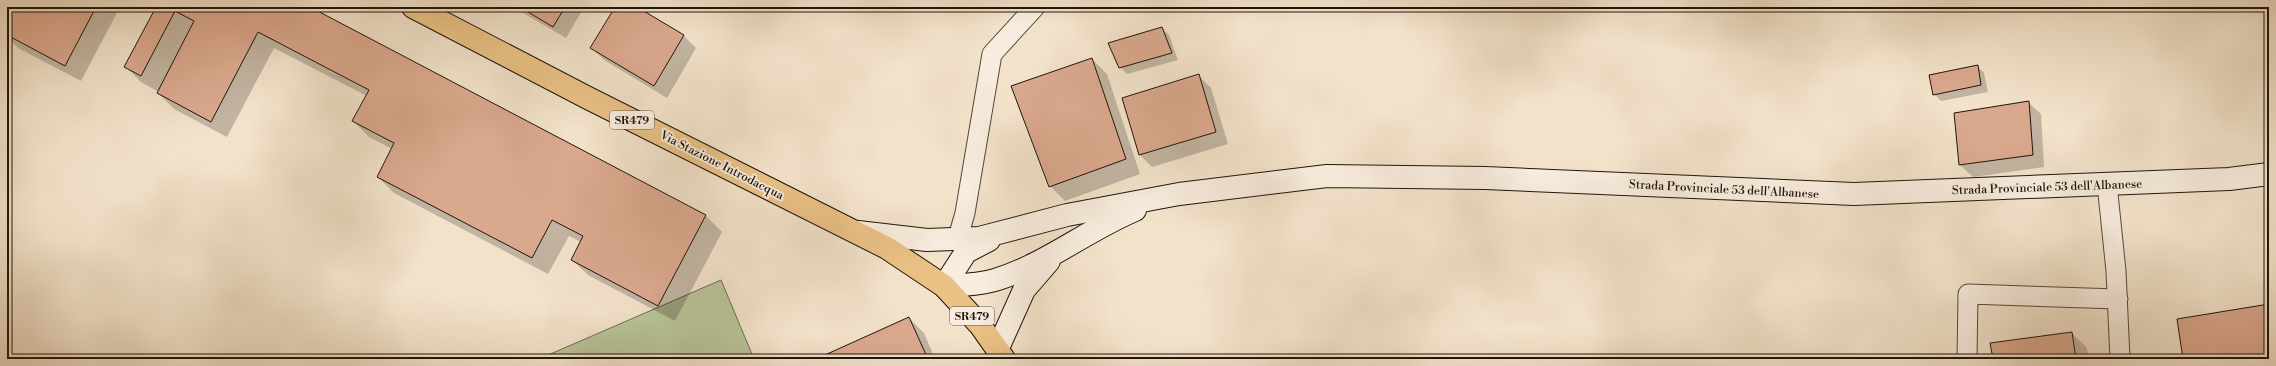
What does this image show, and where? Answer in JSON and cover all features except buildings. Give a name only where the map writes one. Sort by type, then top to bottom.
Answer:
[{"type":"main road","name":"Via Stazione Introdacqua","points":[[413,7],[887,248],[944,286],[1001,353]]},
{"type":"main road","name":"Strada Provinciale 53 dell'Albanese","points":[[852,231],[927,240],[957,241],[1007,232],[1067,214],[1179,194],[1327,176],[1485,178],[1854,194],[2229,179],[2269,174]]},
{"type":"main road","name":"Strada Provinciale 53 dell'Albanese","points":[[944,286],[977,284],[995,280],[1022,270],[1114,219],[1179,194]]},
{"type":"main road","name":"Strada Provinciale 53 dell'Albanese","points":[[944,286],[966,252],[1007,232]]},
{"type":"main road","name":"Strada Provinciale 53 dell'Albanese","points":[[1001,353],[1024,290],[1040,269],[1064,246]]},
{"type":"lane","points":[[957,241],[965,213],[992,54],[1035,7]]},
{"type":"lane","points":[[2107,184],[2118,300],[2120,359]]},
{"type":"lane","points":[[1966,359],[1968,294],[2118,300]]},
{"type":"green space","points":[[721,280],[754,359],[539,359]]}]
